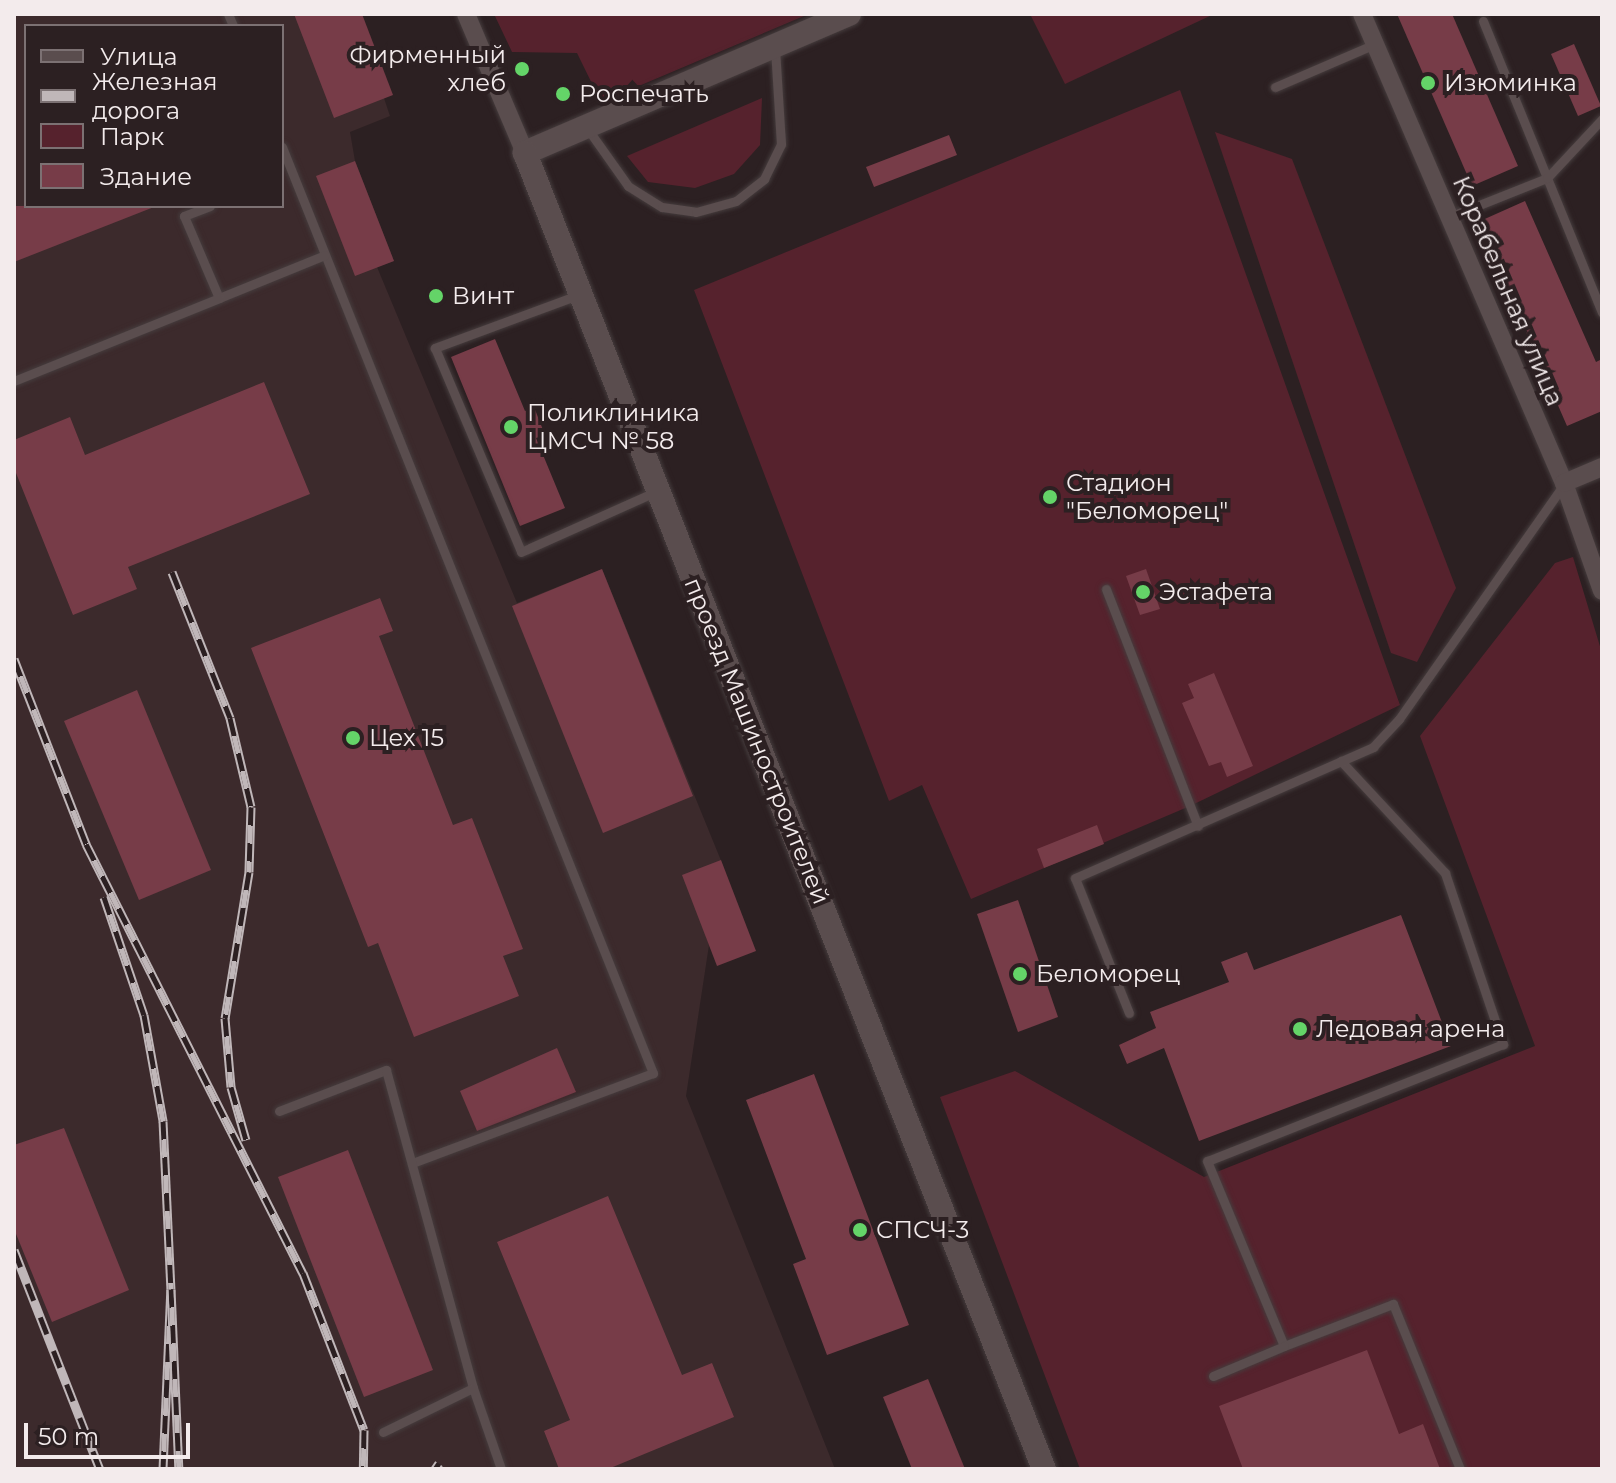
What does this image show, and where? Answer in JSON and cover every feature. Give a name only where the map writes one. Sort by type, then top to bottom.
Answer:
[{"type":"street","name":"проезд Машиностроителей","points":[[466,14],[525,153],[1044,1469]]},
{"type":"street","points":[[525,153],[849,14]]},
{"type":"street","name":"Корабельная улица","points":[[1362,14],[1564,483],[1602,591]]},
{"type":"street","points":[[1564,483],[1602,467]]},
{"type":"lane","points":[[1483,21],[1602,313]]},
{"type":"lane","points":[[1275,87],[1375,44]]},
{"type":"lane","points":[[585,125],[628,186],[662,207],[696,212],[736,201],[764,179],[781,144],[775,47]]},
{"type":"lane","points":[[1449,217],[1547,178],[1602,119]]},
{"type":"lane","points":[[284,152],[653,1073],[412,1163]]},
{"type":"lane","points":[[284,177],[293,173]]},
{"type":"lane","points":[[205,208],[184,216],[219,298]]},
{"type":"lane","points":[[14,381],[325,255]]},
{"type":"lane","points":[[581,294],[435,348],[521,552],[658,491]]},
{"type":"lane","points":[[1129,1013],[1075,878],[1373,747],[1399,719],[1564,483]]},
{"type":"lane","points":[[1106,589],[1198,826]]},
{"type":"lane","points":[[1284,1346],[1207,1161],[1503,1044],[1445,873],[1341,761]]},
{"type":"lane","points":[[279,1111],[386,1070],[473,1388],[501,1469]]},
{"type":"lane","points":[[1213,1376],[1393,1304],[1460,1469]]},
{"type":"lane","points":[[383,1432],[473,1388]]},
{"type":"shaded area","points":[[14,14],[294,14],[384,98],[390,116],[350,132],[355,161],[394,261],[377,267],[517,603],[602,569],[722,863],[687,878],[709,945],[686,1096],[835,1469],[14,1469]]},
{"type":"green space","points":[[494,14],[804,16],[601,102],[577,53],[512,52]]},
{"type":"green space","points":[[1030,14],[1214,14],[1065,84]]},
{"type":"green space","name":"Стадион \"Беломорец\"","points":[[1180,90],[1400,705],[1190,806],[971,899],[922,785],[889,801],[694,290]]},
{"type":"green space","points":[[762,98],[760,145],[734,174],[695,188],[648,182],[627,156]]},
{"type":"green space","points":[[1215,132],[1292,159],[1456,588],[1417,662],[1391,653]]},
{"type":"green space","points":[[1573,557],[1602,653],[1602,1469],[1080,1469],[940,1097],[1015,1071],[1204,1177],[1535,1046],[1420,736],[1555,563]]},
{"type":"building","points":[[294,14],[362,14],[393,95],[334,118]]},
{"type":"building","points":[[1397,14],[1452,14],[1518,166],[1472,186]]},
{"type":"building","points":[[1574,44],[1601,106],[1578,116],[1551,54]]},
{"type":"building","points":[[949,135],[957,155],[874,187],[866,167]]},
{"type":"building","points":[[355,161],[394,261],[355,276],[316,176]]},
{"type":"building","points":[[1525,201],[1596,362],[1602,359],[1602,411],[1567,426],[1478,222]]},
{"type":"building","points":[[14,206],[151,208],[14,262]]},
{"type":"building","name":"Поликлиника ЦМСЧ № 58","points":[[495,339],[525,411],[534,407],[545,435],[536,438],[565,508],[520,526],[451,357]]},
{"type":"building","points":[[264,382],[310,494],[128,567],[137,589],[73,615],[14,468],[14,440],[70,417],[85,455]]},
{"type":"building","points":[[602,569],[693,796],[603,833],[512,606]]},
{"type":"building","name":"Эстафета","points":[[1146,569],[1160,609],[1140,615],[1126,576]]},
{"type":"building","name":"Цех 15","points":[[380,598],[393,631],[379,636],[453,825],[472,818],[523,949],[503,956],[519,996],[414,1037],[378,943],[368,947],[251,648]]},
{"type":"building","points":[[1214,673],[1253,766],[1227,777],[1221,762],[1209,766],[1182,703],[1194,698],[1188,684]]},
{"type":"building","points":[[137,690],[211,870],[139,900],[64,721]]},
{"type":"building","points":[[1097,825],[1104,844],[1044,868],[1037,849]]},
{"type":"building","points":[[721,860],[756,951],[717,966],[682,875]]},
{"type":"building","name":"Беломорец","points":[[1018,900],[1058,1017],[1018,1032],[977,914]]},
{"type":"building","name":"Ледовая арена","points":[[1401,915],[1451,1046],[1199,1141],[1164,1048],[1127,1064],[1119,1045],[1156,1028],[1150,1012],[1229,982],[1221,962],[1247,952],[1254,970]]},
{"type":"building","points":[[557,1048],[576,1092],[477,1131],[460,1091]]},
{"type":"building","points":[[814,1074],[909,1325],[827,1355],[793,1264],[806,1259],[746,1100]]},
{"type":"building","points":[[64,1128],[129,1290],[52,1322],[14,1229],[14,1145]]},
{"type":"building","points":[[348,1150],[433,1370],[364,1397],[278,1177]]},
{"type":"building","points":[[608,1196],[682,1375],[712,1363],[734,1417],[608,1469],[559,1469],[544,1431],[570,1420],[497,1242]]},
{"type":"building","points":[[1367,1350],[1399,1434],[1423,1424],[1440,1469],[1243,1469],[1219,1406]]},
{"type":"building","points":[[928,1379],[965,1469],[912,1469],[883,1397]]},
{"type":"railway","points":[[172,572],[230,718],[251,807],[249,872],[225,1018],[231,1087],[246,1140]]},
{"type":"railway","points":[[14,659],[86,844],[303,1273],[364,1430],[363,1469]]},
{"type":"railway","points":[[104,897],[144,1015],[163,1121],[171,1289]]},
{"type":"railway","points":[[14,1250],[100,1469]]},
{"type":"railway","points":[[163,1469],[171,1289],[179,1469]]},
{"type":"railway","points":[[435,1469],[439,1463]]},
{"type":"place","name":"Фирменный хлеб","points":[[522,69]]},
{"type":"place","name":"Изюминка","points":[[1428,83]]},
{"type":"place","name":"Роспечать","points":[[563,94]]},
{"type":"place","name":"Винт","points":[[436,296]]},
{"type":"place","name":"Поликлиника ЦМСЧ № 58","points":[[511,427]]},
{"type":"place","name":"Стадион \"Беломорец\"","points":[[1050,497]]},
{"type":"place","name":"Эстафета","points":[[1143,592]]},
{"type":"place","name":"Цех 15","points":[[353,738]]},
{"type":"place","name":"Беломорец","points":[[1020,974]]},
{"type":"place","name":"Ледовая арена","points":[[1300,1029]]},
{"type":"place","name":"СПСЧ-3","points":[[860,1230]]}]
